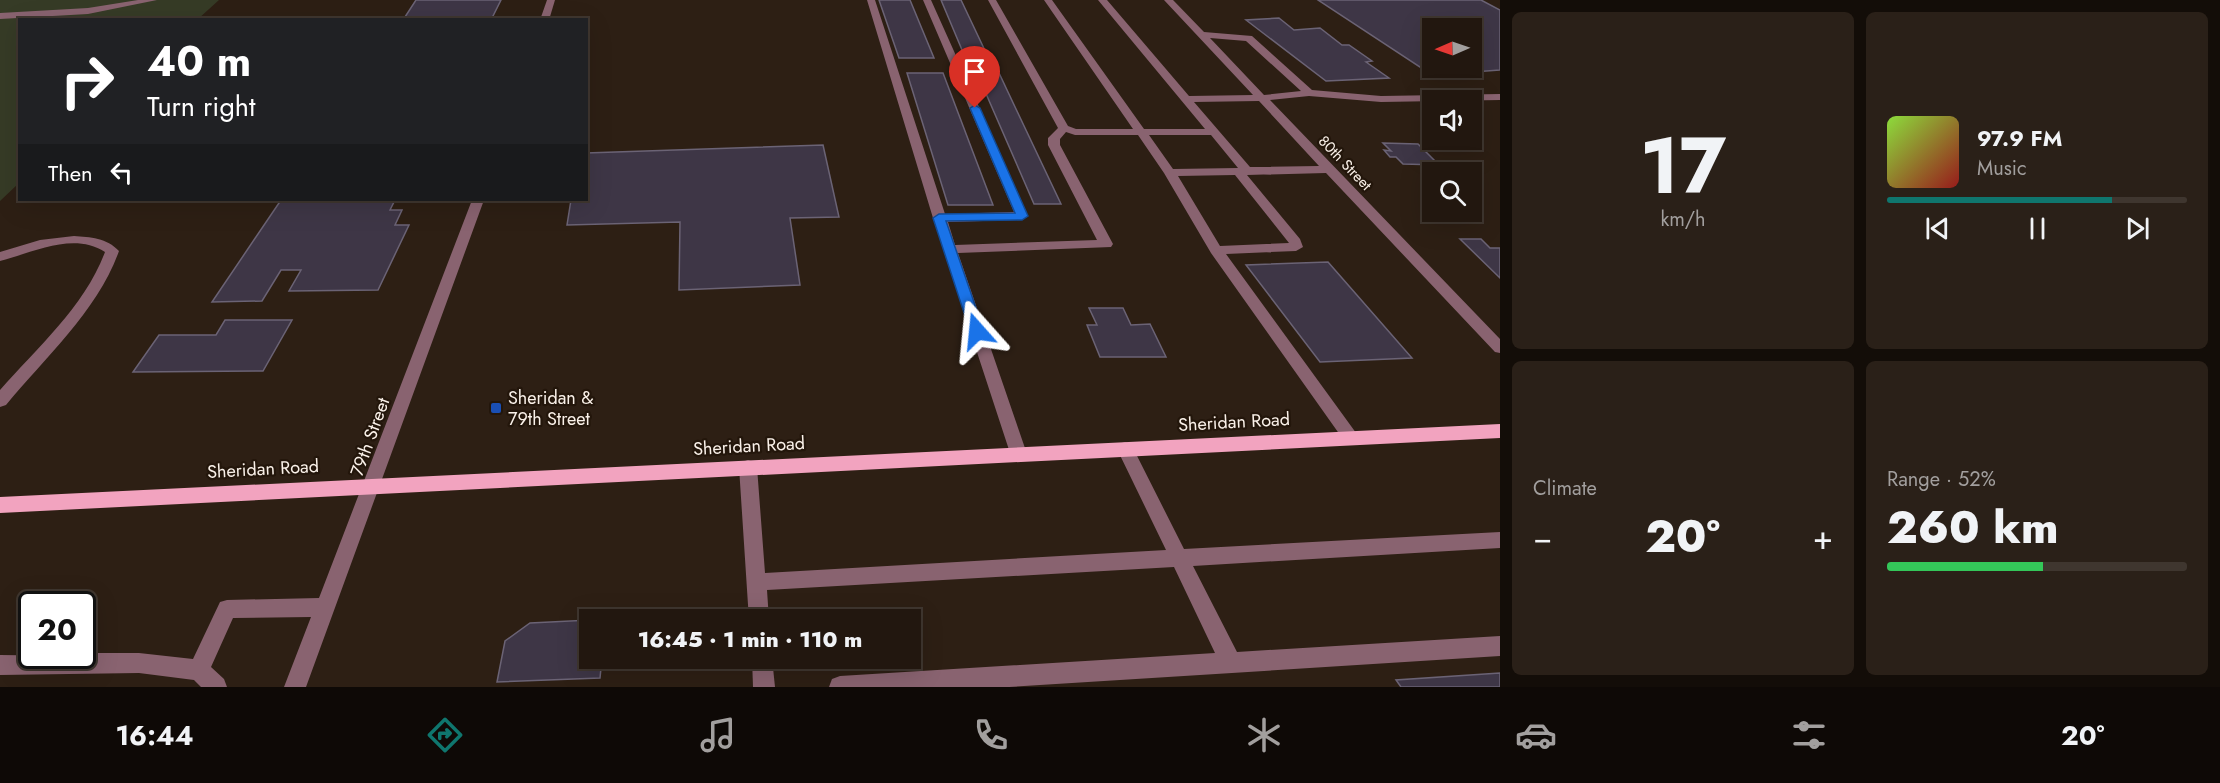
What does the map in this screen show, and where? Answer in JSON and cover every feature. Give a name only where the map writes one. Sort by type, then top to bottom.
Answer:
[{"type":"main road","name":"Sheridan Road","points":[[0,505],[1500,431]]},
{"type":"street","points":[[0,16],[87,11],[153,0]]},
{"type":"street","points":[[545,18],[551,0]]},
{"type":"street","points":[[871,0],[939,218],[1018,454]]},
{"type":"street","points":[[927,0],[1022,216],[939,218]]},
{"type":"street","points":[[992,0],[1064,128],[1075,132],[1213,132]]},
{"type":"street","points":[[1048,0],[1170,173],[1216,250],[1351,437]]},
{"type":"street","points":[[1102,0],[1213,132],[1295,242],[1296,248],[1216,250]]},
{"type":"street","name":"80th Street","points":[[1168,0],[1500,348]]},
{"type":"street","points":[[1201,35],[1249,38],[1309,93]]},
{"type":"street","points":[[1186,99],[1261,98],[1309,93],[1370,99],[1500,97]]},
{"type":"street","points":[[950,249],[1106,244],[1054,145],[1054,138],[1064,128]]},
{"type":"street","points":[[1170,173],[1329,169]]},
{"type":"street","name":"79th Street","points":[[295,687],[373,485],[478,201]]},
{"type":"street","points":[[0,257],[23,247],[77,241],[107,245],[112,251],[110,263],[89,294],[0,401]]},
{"type":"street","points":[[1125,449],[1231,663]]},
{"type":"street","points":[[748,467],[758,609]]},
{"type":"street","points":[[756,582],[1500,540]]},
{"type":"street","points":[[199,670],[227,609],[326,607]]},
{"type":"street","points":[[840,687],[1500,646]]},
{"type":"street","points":[[0,665],[139,663],[199,670],[216,687]]},
{"type":"street","points":[[763,669],[764,687]]},
{"type":"green space","points":[[0,0],[219,0],[199,18],[18,18],[18,184],[0,201]]},
{"type":"building","points":[[416,0],[501,0],[492,18],[404,18]]},
{"type":"building","points":[[879,0],[910,0],[934,58],[899,58]]},
{"type":"building","points":[[941,0],[961,0],[988,57],[965,57]]},
{"type":"building","points":[[1318,0],[1481,0],[1500,10],[1500,70],[1482,71],[1482,18],[1422,18],[1422,68]]},
{"type":"building","points":[[1279,18],[1294,30],[1320,28],[1342,45],[1349,45],[1372,61],[1366,62],[1389,78],[1326,81],[1246,20]]},
{"type":"building","points":[[907,73],[943,73],[993,205],[948,205]]},
{"type":"building","points":[[977,73],[999,73],[1061,204],[1034,204]]},
{"type":"building","points":[[1383,143],[1418,144],[1436,162],[1403,164],[1396,157],[1390,157],[1384,150],[1391,151]]},
{"type":"building","points":[[823,145],[839,217],[790,218],[800,285],[679,290],[680,222],[567,225],[571,201],[588,201],[588,153]]},
{"type":"building","points":[[280,201],[394,201],[390,210],[402,210],[395,225],[409,225],[378,290],[289,291],[301,270],[281,270],[262,301],[212,302]]},
{"type":"building","points":[[1460,239],[1481,239],[1490,248],[1500,248],[1500,278]]},
{"type":"building","points":[[1328,262],[1412,358],[1320,362],[1246,265]]},
{"type":"building","points":[[1089,308],[1123,308],[1131,325],[1150,324],[1166,357],[1100,357],[1087,325],[1097,325]]},
{"type":"building","points":[[225,320],[292,320],[263,371],[133,372],[159,335],[216,335]]},
{"type":"building","points":[[579,621],[579,669],[601,669],[600,678],[497,682],[505,641],[530,623]]},
{"type":"building","points":[[1500,673],[1500,687],[1401,687],[1396,680]]},
{"type":"place","name":"Sheridan & 79th Street","points":[[496,408]]},
{"type":"route","points":[[975,108],[1022,216],[939,218],[977,331]]}]
